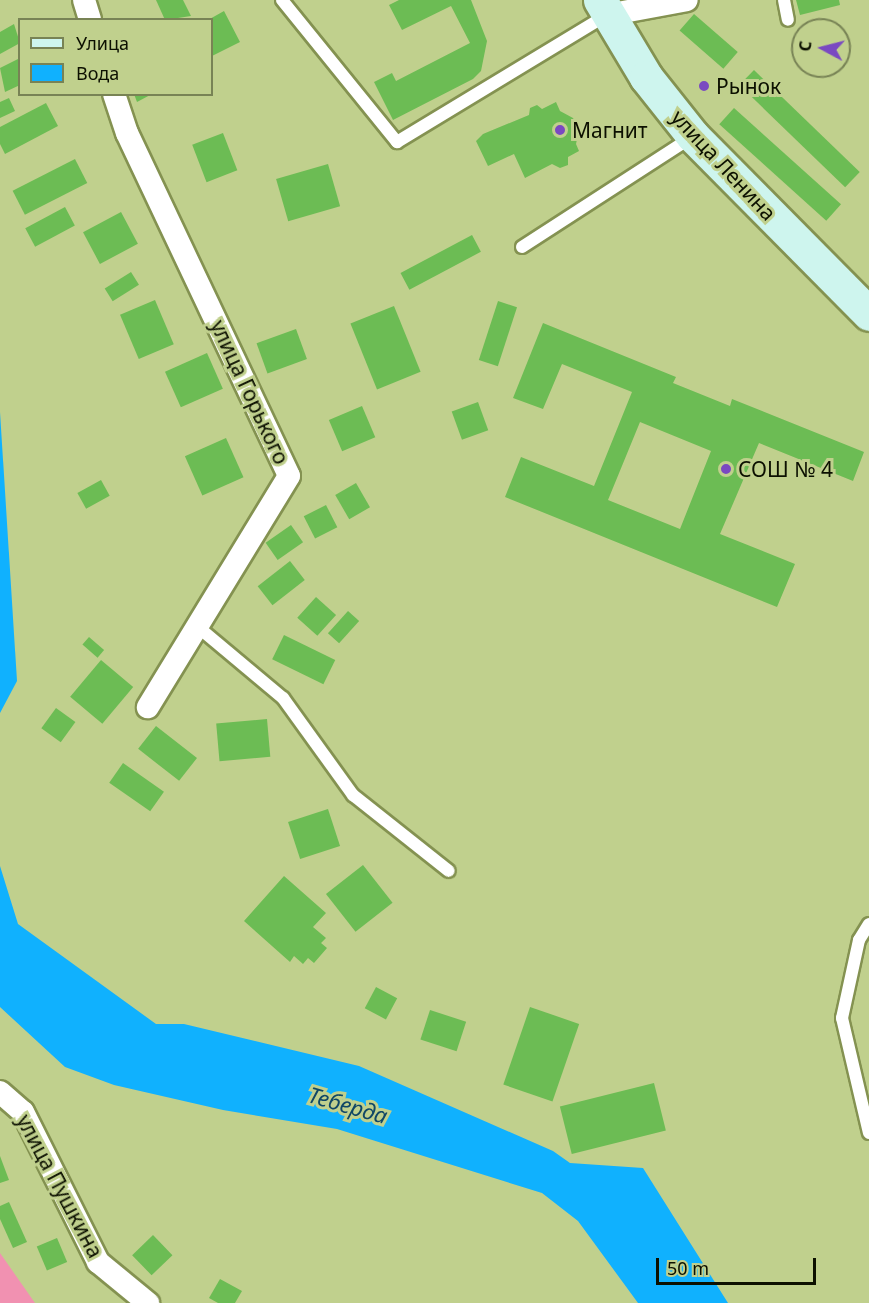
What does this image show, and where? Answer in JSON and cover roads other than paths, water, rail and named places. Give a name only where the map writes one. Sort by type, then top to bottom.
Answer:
[{"type":"main road","name":"улица Ленина","points":[[604,8],[646,77],[693,136],[869,314]]},
{"type":"street","points":[[84,0],[89,18]]},
{"type":"street","points":[[604,8],[687,0]]},
{"type":"street","name":"улица Горького","points":[[115,96],[127,133],[290,476],[148,707]]},
{"type":"street","name":"улица Пушкина","points":[[0,1092],[23,1112],[98,1262],[148,1303]]},
{"type":"lane","points":[[282,0],[397,142],[604,8]]},
{"type":"lane","points":[[784,0],[788,20]]},
{"type":"lane","points":[[522,247],[693,136]]},
{"type":"lane","points":[[198,627],[283,698],[353,795],[449,871]]},
{"type":"lane","points":[[869,924],[859,940],[842,1018],[869,1133]]},
{"type":"water","points":[[0,412],[17,681],[0,713]]},
{"type":"water","name":"Теберда","points":[[0,866],[18,924],[156,1024],[184,1024],[359,1066],[553,1151],[570,1163],[643,1168],[728,1303],[638,1303],[578,1221],[542,1193],[337,1129],[223,1110],[114,1085],[65,1067],[0,1007]]},
{"type":"place","name":"Рынок","points":[[704,86]]},
{"type":"place","name":"Магнит","points":[[560,130]]},
{"type":"place","name":"СОШ № 4","points":[[726,469]]}]
